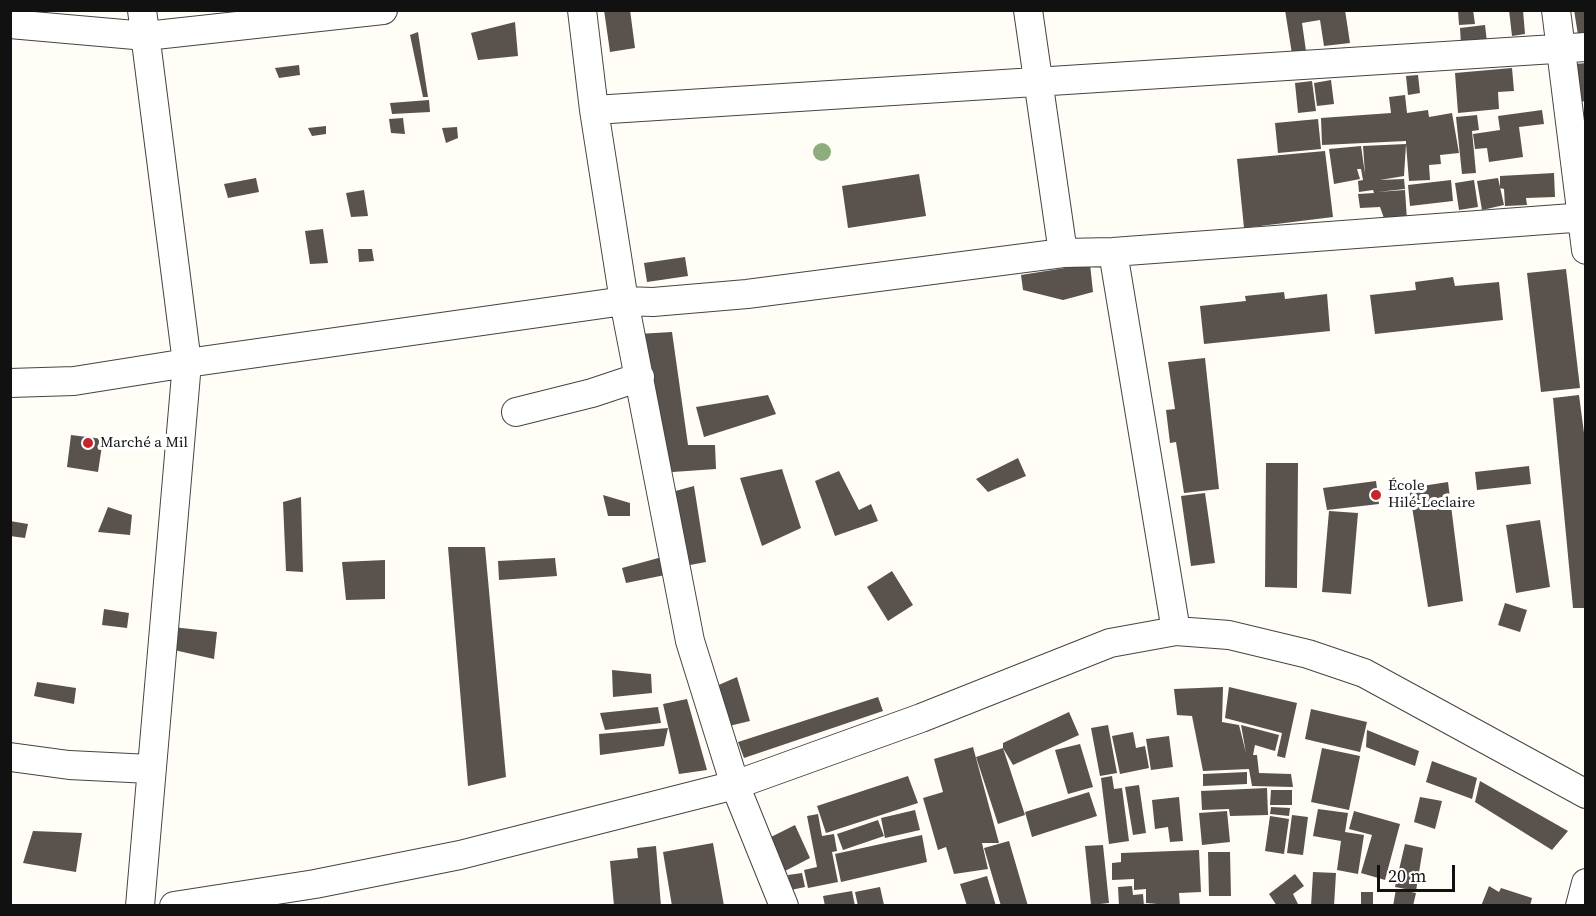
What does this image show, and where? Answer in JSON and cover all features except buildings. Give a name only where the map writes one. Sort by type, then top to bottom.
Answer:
[{"type":"street","points":[[10,24],[144,23],[383,10]]},
{"type":"street","points":[[582,10],[594,110],[624,302],[690,641],[735,785],[784,906]]},
{"type":"street","points":[[1028,10],[1063,253]]},
{"type":"street","points":[[1556,10],[1573,48],[1586,250]]},
{"type":"street","points":[[140,906],[150,769],[187,363],[144,23]]},
{"type":"street","points":[[594,110],[1573,48]]},
{"type":"street","points":[[10,383],[74,381],[624,302],[652,302],[747,294],[1063,253],[1113,252],[1584,217]]},
{"type":"street","points":[[1113,252],[1176,631]]},
{"type":"street","points":[[516,412],[592,393],[640,377]]},
{"type":"street","points":[[174,906],[315,884],[460,855],[735,785],[921,718],[1110,643],[1176,631],[1229,635],[1308,654],[1364,673],[1586,794]]},
{"type":"street","points":[[10,757],[69,765],[150,769]]},
{"type":"street","points":[[1580,906],[1586,883]]},
{"type":"place","name":"Marché a Mil","points":[[88,443]]},
{"type":"place","name":"École Hilé-Leclaire","points":[[1376,495]]}]
